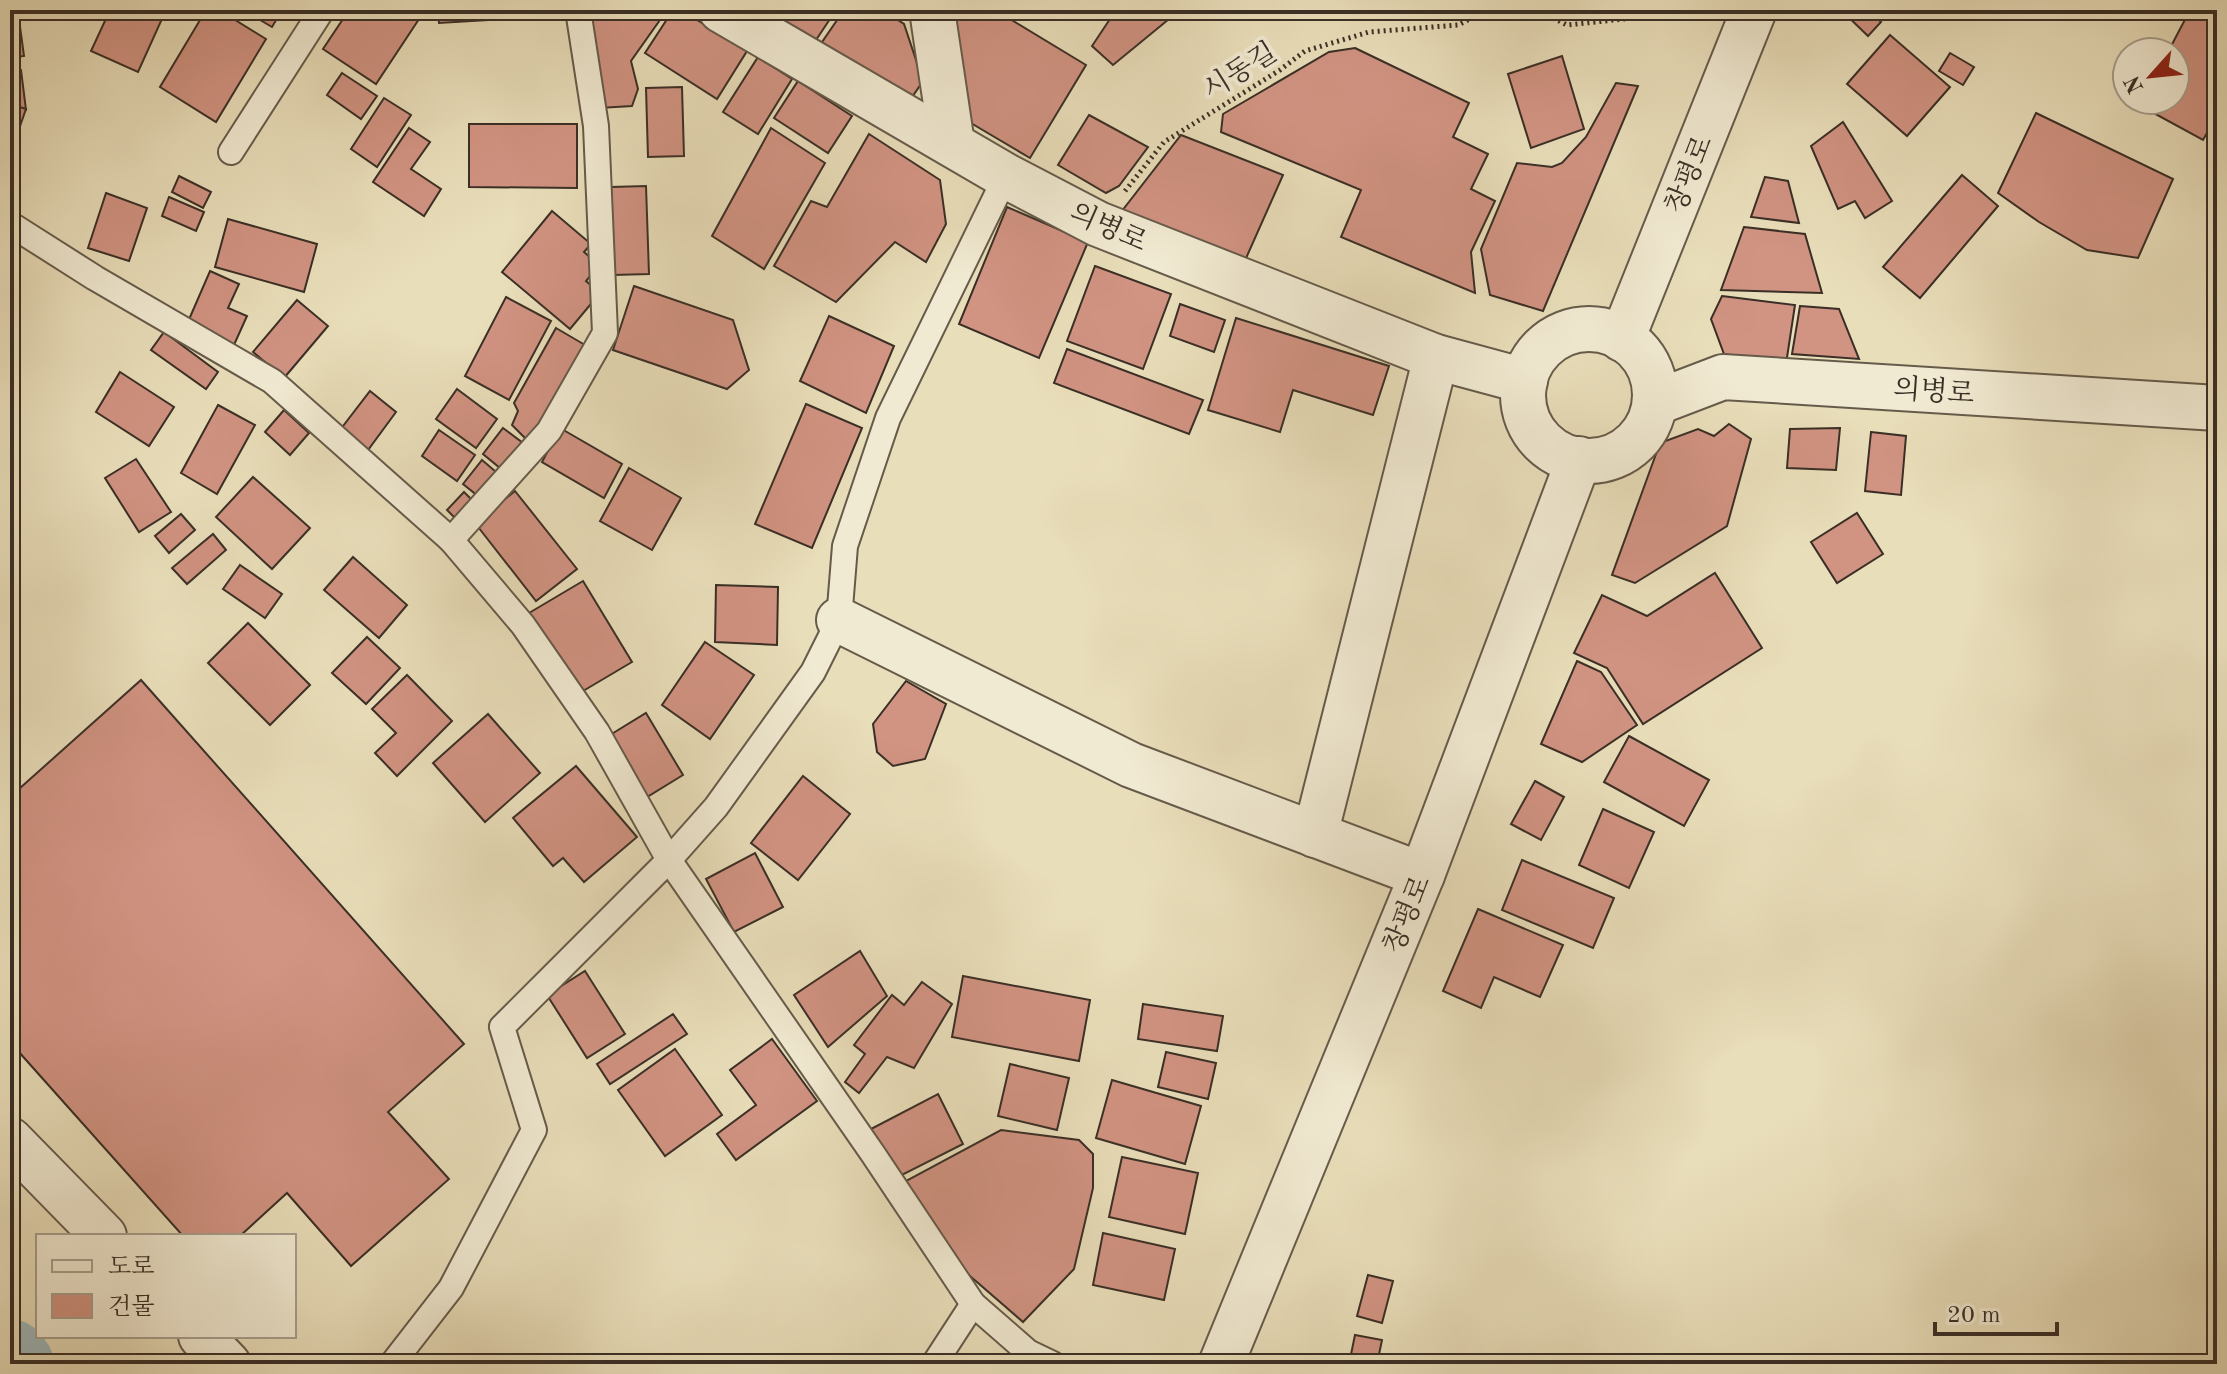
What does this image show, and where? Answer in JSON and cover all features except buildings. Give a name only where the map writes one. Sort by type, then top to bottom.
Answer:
[{"type":"street","name":"의병로","points":[[721,10],[1006,176],[1098,224],[1436,357],[1525,381]]},
{"type":"street","points":[[932,10],[952,144]]},
{"type":"street","name":"창평로","points":[[1622,339],[1754,10]]},
{"type":"street","points":[[1594,328],[1622,339],[1633,345],[1646,362],[1654,382],[1655,403],[1648,425],[1635,443],[1617,455],[1595,461],[1573,459],[1553,450],[1536,434],[1526,414],[1525,381],[1538,353],[1554,339],[1573,330],[1594,328]]},
{"type":"street","points":[[1315,835],[1436,357]]},
{"type":"street","name":"의병로","points":[[1655,403],[1723,377],[2217,408]]},
{"type":"street","name":"창평로","points":[[1221,1364],[1422,875],[1579,459]]},
{"type":"street","points":[[839,620],[1131,765],[1422,875]]},
{"type":"street","points":[[10,1140],[102,1234]]},
{"type":"street","points":[[203,1338],[228,1364]]},
{"type":"lane","points":[[231,152],[322,10]]},
{"type":"lane","points":[[451,540],[549,431],[605,333],[596,126],[578,10]]},
{"type":"lane","points":[[392,1364],[451,1288],[534,1130],[502,1027],[669,860],[716,807],[813,672],[839,620],[845,546],[888,418],[1006,176]]},
{"type":"lane","points":[[10,224],[95,278],[272,381],[451,540],[523,625],[597,732],[669,860],[973,1304],[1028,1352],[1053,1364]]},
{"type":"lane","points":[[934,1364],[973,1304]]},
{"type":"path","name":"시동길","points":[[1098,224],[1164,142],[1280,70],[1305,51],[1369,32],[1458,25],[1487,10]]},
{"type":"path","points":[[1537,10],[1567,25],[1624,19],[1642,10]]},
{"type":"waterway","points":[[10,1356],[17,1364]]}]
